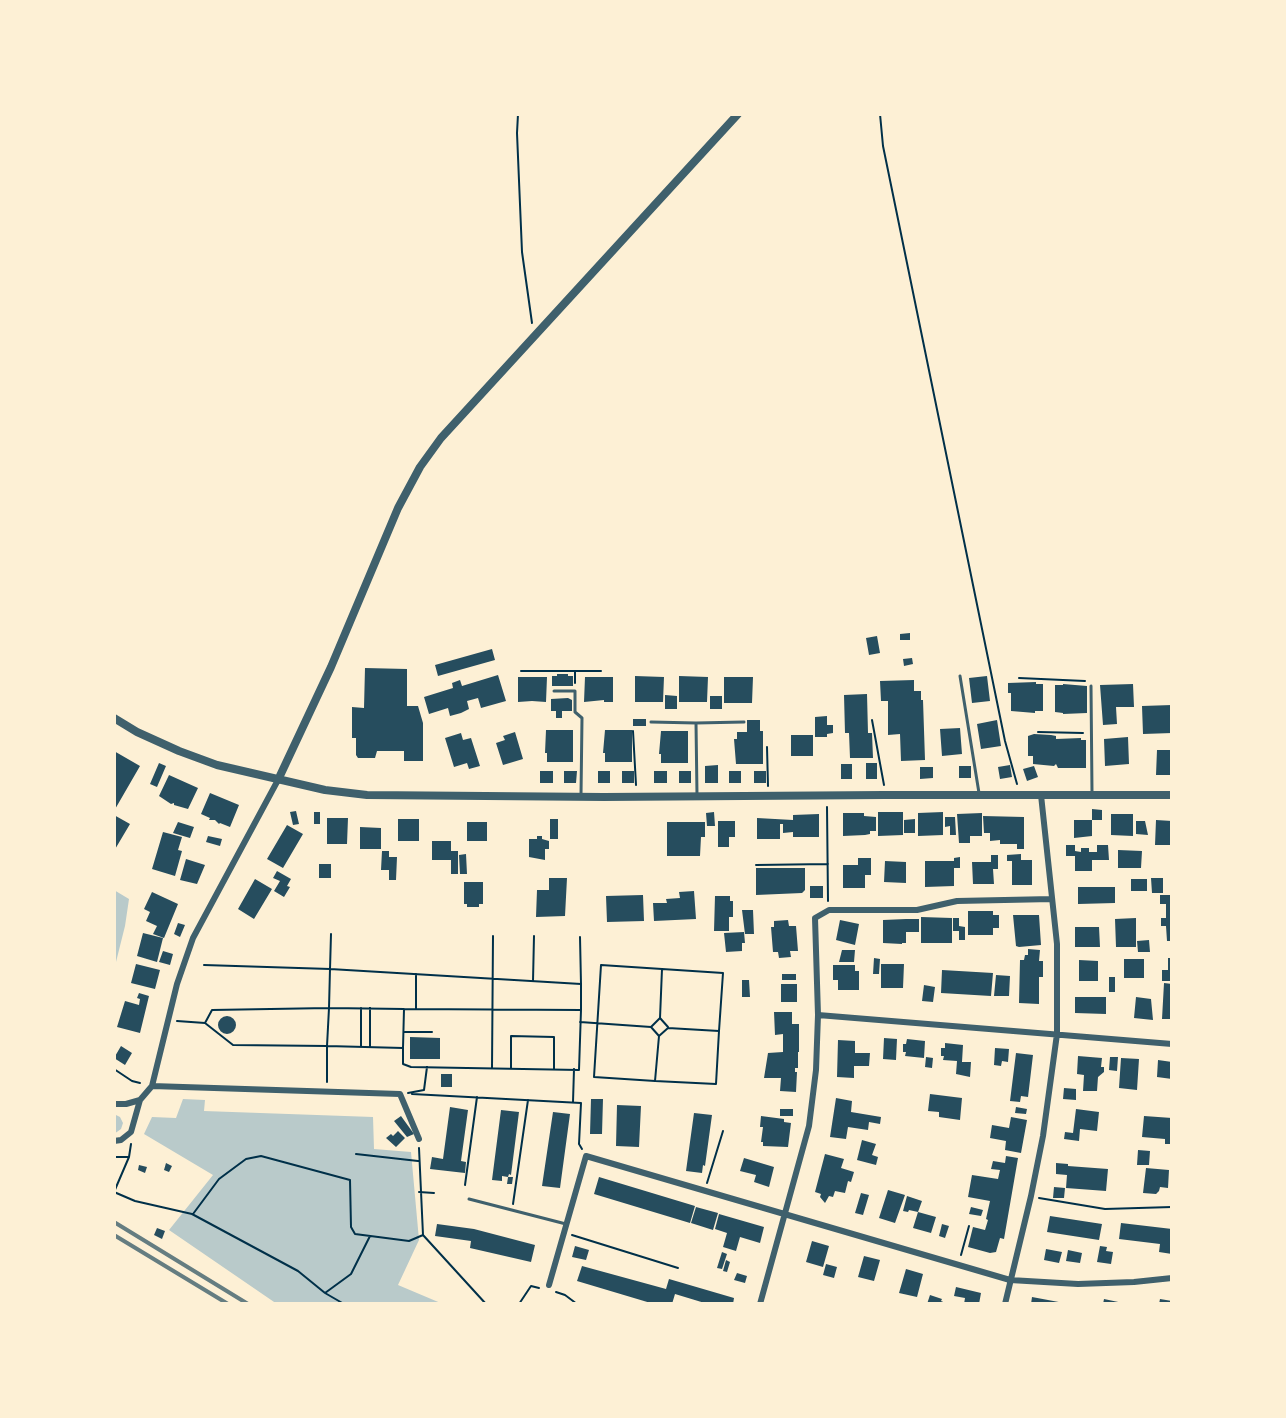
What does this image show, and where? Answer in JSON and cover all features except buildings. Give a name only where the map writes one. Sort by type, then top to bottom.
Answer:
[{"type":"street","points":[[114,1141],[121,1140],[131,1132],[140,1100],[152,1086],[177,984],[193,938],[278,780],[336,657],[398,508],[420,467],[441,438],[738,114]]},
{"type":"street","points":[[114,718],[179,751],[217,765],[325,790],[367,795],[581,797],[1172,795]]},
{"type":"street","points":[[1005,1304],[1043,1136],[1057,1034],[1057,944],[1041,795]]},
{"type":"street","points":[[760,1304],[809,1126],[816,1070],[818,1015],[815,918],[828,910],[917,910],[957,901],[1052,899]]},
{"type":"street","points":[[818,1015],[1172,1044]]},
{"type":"street","points":[[152,1086],[400,1094],[419,1139]]},
{"type":"street","points":[[114,1104],[126,1104],[140,1100]]},
{"type":"street","points":[[549,1285],[586,1156],[1010,1280],[1078,1284],[1172,1278]]},
{"type":"lane","points":[[960,676],[979,795]]},
{"type":"lane","points":[[1091,686],[1092,794]]},
{"type":"lane","points":[[554,691],[575,691],[575,712],[582,718],[581,797]]},
{"type":"lane","points":[[651,722],[744,722]]},
{"type":"lane","points":[[696,723],[697,797]]},
{"type":"lane","points":[[470,1199],[566,1224]]},
{"type":"path","points":[[518,114],[522,252],[534,336]]},
{"type":"path","points":[[880,114],[883,146],[1003,731],[1019,794]]},
{"type":"path","points":[[521,671],[601,671]]},
{"type":"path","points":[[575,671],[575,691]]},
{"type":"path","points":[[1019,678],[1084,681],[1091,686]]},
{"type":"path","points":[[872,720],[884,795]]},
{"type":"path","points":[[633,731],[633,747],[636,753],[636,797]]},
{"type":"path","points":[[1038,732],[1092,733]]},
{"type":"path","points":[[768,747],[768,797]]},
{"type":"path","points":[[827,795],[828,910]]},
{"type":"path","points":[[756,865],[828,864]]},
{"type":"path","points":[[327,1091],[331,934]]},
{"type":"path","points":[[492,1068],[493,936]]},
{"type":"path","points":[[533,981],[534,936]]},
{"type":"path","points":[[404,1009],[403,1064],[411,1067],[579,1070],[581,984],[579,937]]},
{"type":"path","points":[[204,965],[330,969],[581,984]]},
{"type":"path","points":[[601,965],[662,969],[723,973],[716,1084],[594,1077],[601,965]]},
{"type":"path","points":[[662,969],[660,1018],[668,1028]]},
{"type":"path","points":[[416,974],[416,1009]]},
{"type":"path","points":[[205,1023],[212,1010],[329,1008],[580,1010]]},
{"type":"path","points":[[361,1008],[361,1047]]},
{"type":"path","points":[[370,1008],[370,1047]]},
{"type":"path","points":[[651,1027],[660,1018]]},
{"type":"path","points":[[168,1020],[205,1023],[233,1045],[403,1048]]},
{"type":"path","points":[[580,1022],[651,1027],[659,1036]]},
{"type":"path","points":[[655,1081],[659,1036],[668,1028],[719,1031]]},
{"type":"path","points":[[404,1032],[432,1032]]},
{"type":"path","points":[[511,1068],[511,1036],[554,1037],[554,1069]]},
{"type":"path","points":[[400,1094],[424,1090],[428,1067]]},
{"type":"path","points":[[114,1069],[132,1081],[152,1086]]},
{"type":"path","points":[[573,1102],[574,1069]]},
{"type":"path","points":[[400,1094],[581,1103],[579,1144],[586,1156]]},
{"type":"path","points":[[465,1185],[477,1097]]},
{"type":"path","points":[[513,1210],[528,1099]]},
{"type":"path","points":[[705,1190],[723,1131]]},
{"type":"path","points":[[131,1132],[129,1157],[114,1192],[135,1201],[193,1214],[298,1271],[325,1293],[344,1304]]},
{"type":"path","points":[[419,1139],[419,1192],[423,1235],[486,1304]]},
{"type":"path","points":[[356,1154],[418,1161]]},
{"type":"path","points":[[193,1214],[219,1179],[246,1159],[261,1156],[350,1180],[351,1227],[355,1234],[409,1241],[423,1235]]},
{"type":"path","points":[[114,1157],[129,1157]]},
{"type":"path","points":[[419,1192],[434,1193]]},
{"type":"path","points":[[1031,1196],[1105,1209],[1172,1207]]},
{"type":"path","points":[[958,1264],[969,1226]]},
{"type":"path","points":[[564,1232],[678,1268]]},
{"type":"path","points":[[325,1293],[351,1274],[370,1236]]},
{"type":"path","points":[[519,1304],[531,1286]]},
{"type":"shaded area","points":[[114,890],[129,899],[114,970]]},
{"type":"shaded area","points":[[183,1099],[205,1100],[204,1111],[373,1117],[374,1149],[411,1152],[419,1240],[398,1285],[443,1304],[277,1304],[169,1230],[213,1175],[144,1134],[152,1117],[176,1118]]},
{"type":"shaded area","points":[[114,1114],[120,1117],[123,1123],[121,1129],[114,1134]]},
{"type":"railway","points":[[114,1222],[248,1304]]},
{"type":"railway","points":[[114,1235],[228,1304]]}]
